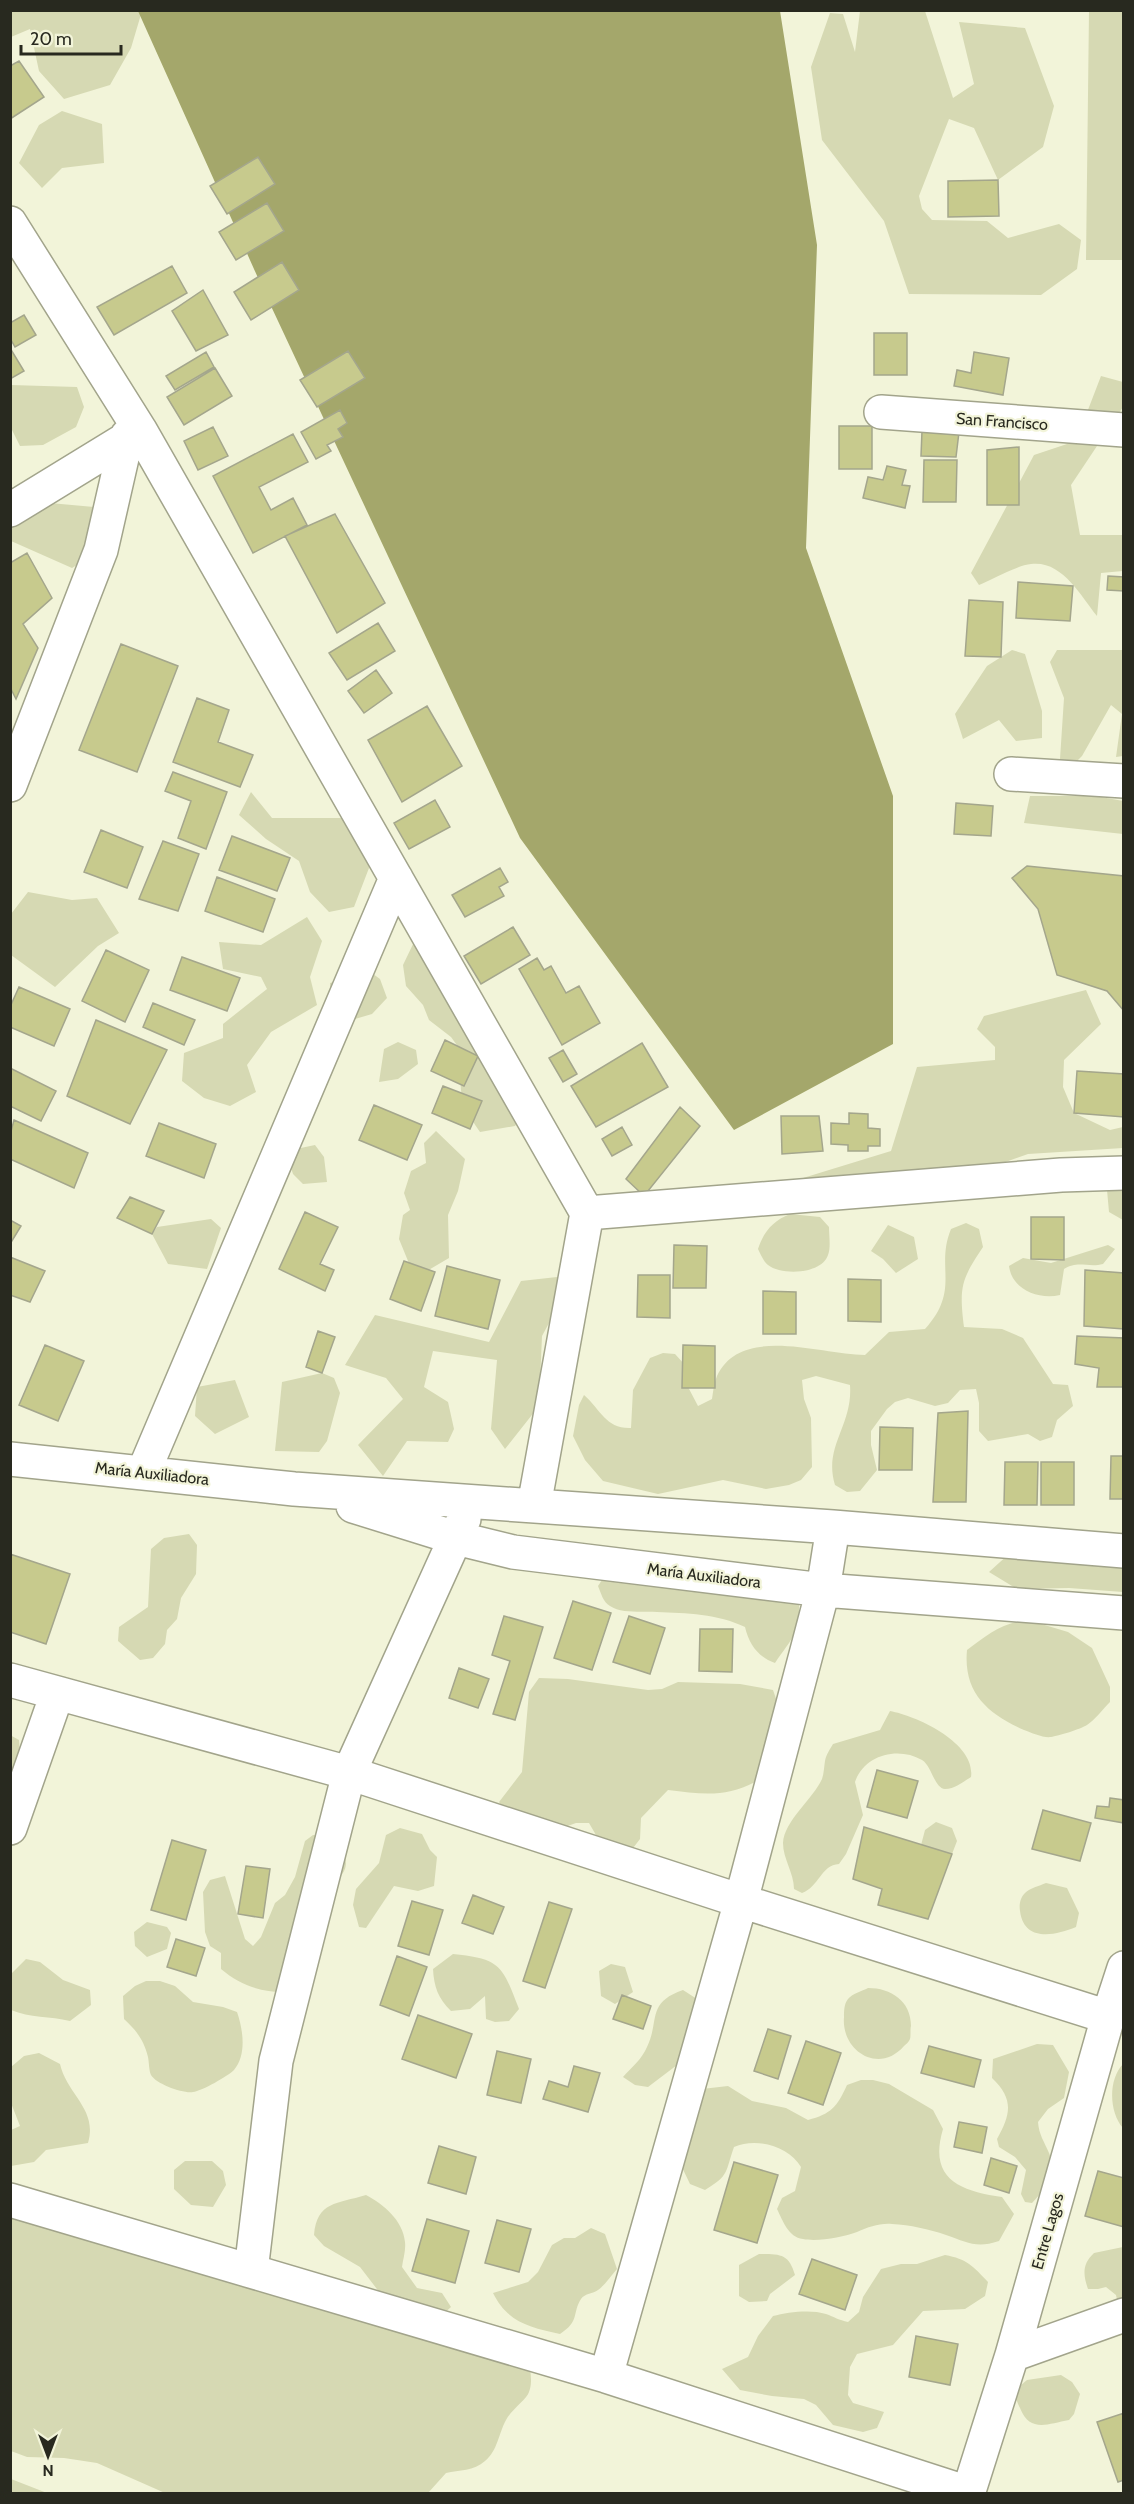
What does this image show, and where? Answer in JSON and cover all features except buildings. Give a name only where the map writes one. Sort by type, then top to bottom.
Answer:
[{"type":"street","points":[[10,223],[396,878],[588,1213],[534,1506]]},
{"type":"street","name":"San Francisco","points":[[881,412],[1124,430]]},
{"type":"street","points":[[10,510],[134,433]]},
{"type":"street","points":[[10,785],[101,550],[134,433]]},
{"type":"street","points":[[1011,774],[1124,781]]},
{"type":"street","points":[[144,1471],[396,878]]},
{"type":"street","points":[[588,1213],[1062,1175],[1124,1173]]},
{"type":"street","name":"María Auxiliadora","points":[[10,1459],[144,1471],[294,1489],[833,1527],[1124,1551]]},
{"type":"street","name":"María Auxiliadora","points":[[294,1489],[456,1538],[513,1551],[823,1590],[1124,1613]]},
{"type":"street","points":[[251,2271],[276,2061],[349,1773],[472,1502]]},
{"type":"street","points":[[606,2376],[741,1901],[823,1590],[833,1527]]},
{"type":"street","points":[[10,1680],[349,1773],[1107,2017]]},
{"type":"street","points":[[10,1827],[57,1694]]},
{"type":"street","name":"Entre Lagos","points":[[968,2493],[1012,2355],[1107,2017],[1124,1968]]},
{"type":"street","points":[[10,2200],[606,2376],[968,2493]]},
{"type":"street","points":[[1012,2355],[1124,2315]]},
{"type":"shaded area","points":[[11,11],[142,11],[131,48],[110,85],[64,99],[39,71],[30,29],[11,37]]},
{"type":"shaded area","points":[[138,11],[780,11],[817,245],[806,548],[893,796],[893,1044],[734,1130],[520,838],[263,289]]},
{"type":"shaded area","points":[[860,11],[925,11],[953,98],[974,84],[959,22],[1025,28],[1054,106],[1043,147],[998,180],[974,128],[949,119],[919,196],[922,209],[932,220],[987,221],[1008,238],[1059,224],[1081,240],[1077,269],[1041,295],[909,294],[884,221],[822,140],[811,67],[830,13],[843,14],[855,52]]},
{"type":"shaded area","points":[[1089,11],[1123,11],[1123,260],[1086,260]]},
{"type":"shaded area","points":[[62,111],[102,124],[104,163],[62,168],[42,188],[19,163],[39,125]]},
{"type":"shaded area","points":[[1101,376],[1123,382],[1123,407],[1071,485],[1080,535],[1123,535],[1123,571],[1101,573],[1097,616],[1077,589],[1061,573],[1042,564],[1019,567],[979,585],[971,573],[1034,455],[1076,441]]},
{"type":"shaded area","points":[[11,385],[77,387],[84,407],[76,427],[43,445],[20,446],[11,428]]},
{"type":"shaded area","points":[[50,503],[94,507],[101,550],[72,568],[11,541],[10,527]]},
{"type":"shaded area","points":[[1012,650],[1025,654],[1042,711],[1042,738],[1016,741],[999,720],[963,739],[955,714],[987,666]]},
{"type":"shaded area","points":[[1057,650],[1123,650],[1123,756],[1116,757],[1122,714],[1111,705],[1082,756],[1072,766],[1060,759],[1064,698],[1050,662]]},
{"type":"shaded area","points":[[251,792],[272,818],[343,818],[367,840],[369,868],[354,907],[329,912],[310,892],[299,861],[266,839],[239,815]]},
{"type":"shaded area","points":[[1030,796],[1096,796],[1123,801],[1123,834],[1024,823]]},
{"type":"shaded area","points":[[28,892],[72,900],[97,898],[119,933],[98,946],[55,987],[11,955],[11,914]]},
{"type":"shaded area","points":[[307,917],[322,941],[310,977],[317,1005],[271,1032],[247,1065],[256,1092],[230,1106],[204,1098],[182,1081],[184,1053],[223,1038],[223,1024],[267,989],[261,977],[223,969],[219,942],[261,945]]},
{"type":"shaded area","points":[[415,940],[521,1117],[515,1126],[480,1132],[468,1113],[461,1087],[464,1055],[451,1037],[429,1020],[423,1005],[406,986],[403,965]]},
{"type":"shaded area","points":[[369,971],[380,979],[387,998],[372,1014],[355,1019],[331,1001],[330,983]]},
{"type":"shaded area","points":[[1086,990],[1101,1024],[1064,1060],[1063,1087],[1074,1113],[1110,1130],[1123,1127],[1123,1148],[1028,1154],[905,1198],[823,1205],[803,1178],[891,1151],[917,1067],[995,1060],[995,1047],[977,1029],[984,1016]]},
{"type":"shaded area","points":[[398,1042],[416,1050],[418,1064],[398,1079],[379,1082],[384,1049]]},
{"type":"shaded area","points":[[436,1131],[465,1159],[458,1191],[448,1215],[449,1258],[415,1278],[399,1239],[403,1215],[410,1210],[404,1193],[411,1171],[426,1163],[424,1143]]},
{"type":"shaded area","points":[[315,1145],[324,1157],[327,1182],[303,1184],[293,1174],[288,1159],[296,1149]]},
{"type":"shaded area","points":[[1123,1183],[1123,1220],[1109,1212],[1107,1190]]},
{"type":"shaded area","points":[[790,1214],[820,1217],[829,1227],[829,1252],[818,1266],[801,1271],[782,1271],[768,1265],[761,1256],[758,1249],[766,1232],[774,1223]]},
{"type":"shaded area","points":[[211,1219],[221,1228],[207,1269],[168,1264],[152,1234],[157,1227]]},
{"type":"shaded area","points":[[966,1223],[979,1229],[983,1247],[963,1284],[964,1327],[1002,1329],[1023,1338],[1053,1384],[1068,1385],[1073,1406],[1057,1420],[1052,1437],[1040,1441],[1028,1434],[988,1441],[979,1431],[979,1403],[976,1389],[960,1390],[948,1403],[935,1406],[908,1398],[895,1402],[887,1409],[871,1431],[871,1445],[877,1470],[860,1491],[847,1492],[835,1485],[832,1471],[835,1447],[850,1399],[850,1385],[816,1376],[802,1380],[804,1399],[811,1418],[812,1467],[801,1480],[789,1485],[766,1489],[723,1480],[658,1494],[603,1481],[585,1460],[573,1436],[579,1405],[584,1395],[604,1418],[616,1425],[631,1428],[633,1390],[650,1358],[663,1353],[675,1354],[685,1365],[688,1387],[698,1406],[712,1399],[717,1376],[728,1360],[744,1351],[784,1346],[865,1355],[889,1332],[925,1329],[936,1315],[942,1302],[945,1290],[945,1255],[951,1229]]},
{"type":"shaded area","points":[[888,1225],[914,1237],[918,1259],[896,1273],[883,1259],[871,1251]]},
{"type":"shaded area","points":[[1108,1245],[1115,1249],[1103,1264],[1074,1265],[1064,1269],[1060,1295],[1044,1296],[1028,1291],[1015,1281],[1011,1274],[1009,1266],[1023,1258],[1051,1263]]},
{"type":"shaded area","points":[[575,1275],[542,1336],[539,1406],[505,1449],[491,1429],[497,1360],[433,1351],[424,1387],[448,1402],[454,1429],[448,1442],[407,1441],[383,1476],[358,1445],[403,1399],[386,1378],[345,1365],[375,1315],[489,1342],[521,1281]]},
{"type":"shaded area","points":[[322,1373],[334,1378],[340,1393],[327,1441],[319,1452],[275,1451],[282,1382]]},
{"type":"shaded area","points":[[235,1380],[249,1417],[215,1434],[195,1416],[197,1387]]},
{"type":"shaded area","points":[[189,1534],[197,1545],[196,1574],[181,1598],[177,1619],[167,1630],[165,1644],[153,1658],[140,1660],[118,1641],[119,1627],[148,1607],[151,1549],[164,1538]]},
{"type":"shaded area","points":[[1010,1553],[1123,1566],[1123,1592],[1069,1588],[1017,1589],[989,1572]]},
{"type":"shaded area","points":[[617,1575],[799,1601],[797,1628],[775,1663],[759,1653],[749,1639],[745,1627],[724,1619],[702,1615],[615,1609],[604,1600],[598,1586],[602,1580]]},
{"type":"shaded area","points":[[1028,1620],[1068,1632],[1092,1648],[1110,1687],[1110,1702],[1084,1727],[1051,1737],[1038,1735],[999,1717],[980,1700],[974,1690],[969,1678],[967,1650],[1003,1626]]},
{"type":"shaded area","points":[[539,1678],[568,1679],[648,1690],[662,1689],[678,1682],[740,1684],[773,1690],[780,1710],[755,1782],[733,1791],[713,1794],[668,1790],[641,1818],[640,1839],[630,1852],[600,1842],[589,1823],[576,1823],[551,1832],[521,1832],[499,1802],[522,1772],[529,1692]]},
{"type":"shaded area","points":[[890,1711],[929,1725],[955,1742],[970,1765],[971,1777],[956,1787],[945,1789],[938,1785],[925,1763],[913,1756],[893,1754],[874,1759],[859,1773],[855,1782],[863,1815],[846,1854],[839,1864],[828,1868],[808,1890],[802,1893],[794,1889],[783,1843],[793,1818],[822,1779],[828,1752],[833,1744],[880,1730]]},
{"type":"shaded area","points":[[10,1735],[19,1740],[20,1754],[11,1773]]},
{"type":"shaded area","points":[[936,1822],[952,1828],[957,1841],[952,1854],[945,1859],[920,1849],[925,1830]]},
{"type":"shaded area","points":[[400,1828],[422,1834],[430,1850],[437,1857],[434,1886],[418,1891],[394,1886],[366,1928],[359,1927],[353,1905],[356,1889],[379,1863],[386,1835]]},
{"type":"shaded area","points":[[313,1835],[329,1836],[344,1855],[346,1866],[339,1878],[331,1885],[289,1992],[261,1990],[244,1984],[221,1969],[221,1953],[210,1946],[205,1932],[203,1892],[210,1880],[225,1876],[245,1939],[253,1946],[261,1937],[275,1903],[285,1895],[295,1877],[305,1841]]},
{"type":"shaded area","points":[[1046,1883],[1067,1888],[1079,1913],[1076,1927],[1050,1934],[1041,1934],[1027,1928],[1020,1911],[1021,1899],[1027,1891]]},
{"type":"shaded area","points":[[147,1922],[167,1927],[171,1933],[167,1949],[147,1957],[135,1946],[134,1932]]},
{"type":"shaded area","points":[[453,1954],[491,1962],[504,1974],[519,2009],[509,2021],[495,2022],[486,2019],[485,1996],[470,2009],[451,2011],[438,1992],[433,1969]]},
{"type":"shaded area","points":[[26,1959],[40,1962],[63,1980],[90,1990],[91,2005],[70,2021],[11,2010],[11,1974]]},
{"type":"shaded area","points":[[611,1964],[625,1967],[633,1992],[615,2004],[601,1996],[599,1971]]},
{"type":"shaded area","points":[[146,1981],[160,1981],[175,1986],[193,2002],[237,2012],[241,2026],[242,2050],[234,2070],[215,2083],[193,2092],[170,2088],[154,2078],[150,2073],[148,2057],[142,2040],[124,2019],[123,1996],[135,1986]]},
{"type":"shaded area","points":[[868,1988],[892,1993],[903,2003],[910,2017],[909,2041],[894,2054],[884,2058],[873,2059],[855,2049],[845,2029],[844,2010],[847,2001]]},
{"type":"shaded area","points":[[683,1990],[700,2001],[677,2065],[648,2087],[635,2085],[623,2077],[645,2051],[659,2007],[671,1995]]},
{"type":"shaded area","points":[[1037,2044],[1053,2045],[1069,2072],[1064,2098],[1048,2109],[1038,2122],[1052,2167],[1049,2180],[1032,2203],[1025,2202],[1021,2194],[1026,2170],[1015,2157],[999,2147],[997,2139],[1005,2122],[1008,2107],[1004,2093],[992,2078],[993,2059]]},
{"type":"shaded area","points":[[39,2053],[60,2064],[89,2121],[88,2143],[46,2150],[34,2162],[11,2166],[11,2130],[20,2126],[11,2103],[11,2067],[24,2056]]},
{"type":"shaded area","points":[[1123,2064],[1123,2128],[1115,2114],[1112,2096],[1115,2078]]},
{"type":"shaded area","points":[[861,2080],[889,2084],[933,2110],[943,2129],[940,2160],[944,2171],[961,2186],[1002,2197],[1014,2214],[999,2241],[972,2244],[926,2229],[887,2224],[830,2238],[809,2240],[798,2238],[787,2228],[777,2209],[782,2198],[795,2191],[801,2167],[789,2154],[762,2143],[734,2147],[723,2176],[705,2190],[690,2184],[678,2159],[702,2089],[728,2086],[752,2101],[786,2108],[808,2120],[828,2112],[840,2099],[847,2085]]},
{"type":"shaded area","points":[[185,2161],[212,2161],[223,2171],[226,2185],[213,2207],[191,2205],[174,2189],[174,2170]]},
{"type":"shaded area","points":[[366,2195],[385,2208],[400,2227],[405,2245],[402,2267],[417,2288],[442,2293],[451,2307],[441,2316],[418,2313],[404,2299],[394,2299],[380,2293],[360,2267],[324,2246],[314,2235],[319,2216],[324,2210],[338,2203]]},
{"type":"shaded area","points":[[10,2204],[529,2360],[531,2380],[529,2392],[506,2420],[489,2457],[476,2467],[446,2473],[428,2493],[165,2493],[97,2463],[64,2458],[27,2457],[11,2451]]},
{"type":"shaded area","points":[[591,2228],[605,2234],[617,2269],[601,2288],[581,2299],[573,2321],[566,2329],[560,2334],[539,2329],[521,2322],[506,2311],[493,2293],[528,2282],[538,2272],[552,2245],[564,2238],[575,2238]]},
{"type":"shaded area","points":[[1123,2247],[1123,2307],[1118,2304],[1116,2295],[1106,2287],[1088,2289],[1085,2274],[1087,2261],[1094,2253]]},
{"type":"shaded area","points":[[759,2254],[773,2254],[787,2259],[795,2275],[770,2294],[767,2301],[749,2302],[739,2296],[739,2265]]},
{"type":"shaded area","points":[[945,2255],[964,2261],[983,2276],[988,2282],[985,2296],[965,2309],[923,2311],[893,2345],[857,2354],[850,2367],[848,2395],[853,2403],[884,2412],[877,2428],[863,2432],[833,2425],[816,2405],[804,2399],[740,2390],[722,2369],[748,2357],[758,2336],[773,2316],[807,2311],[826,2314],[848,2322],[859,2312],[863,2297],[881,2269],[901,2264],[917,2264]]},
{"type":"shaded area","points":[[1061,2375],[1072,2382],[1080,2394],[1074,2414],[1069,2420],[1046,2425],[1029,2421],[1018,2404],[1015,2390],[1027,2380]]},
{"type":"shaded area","points":[[11,2479],[47,2493],[11,2493]]}]
